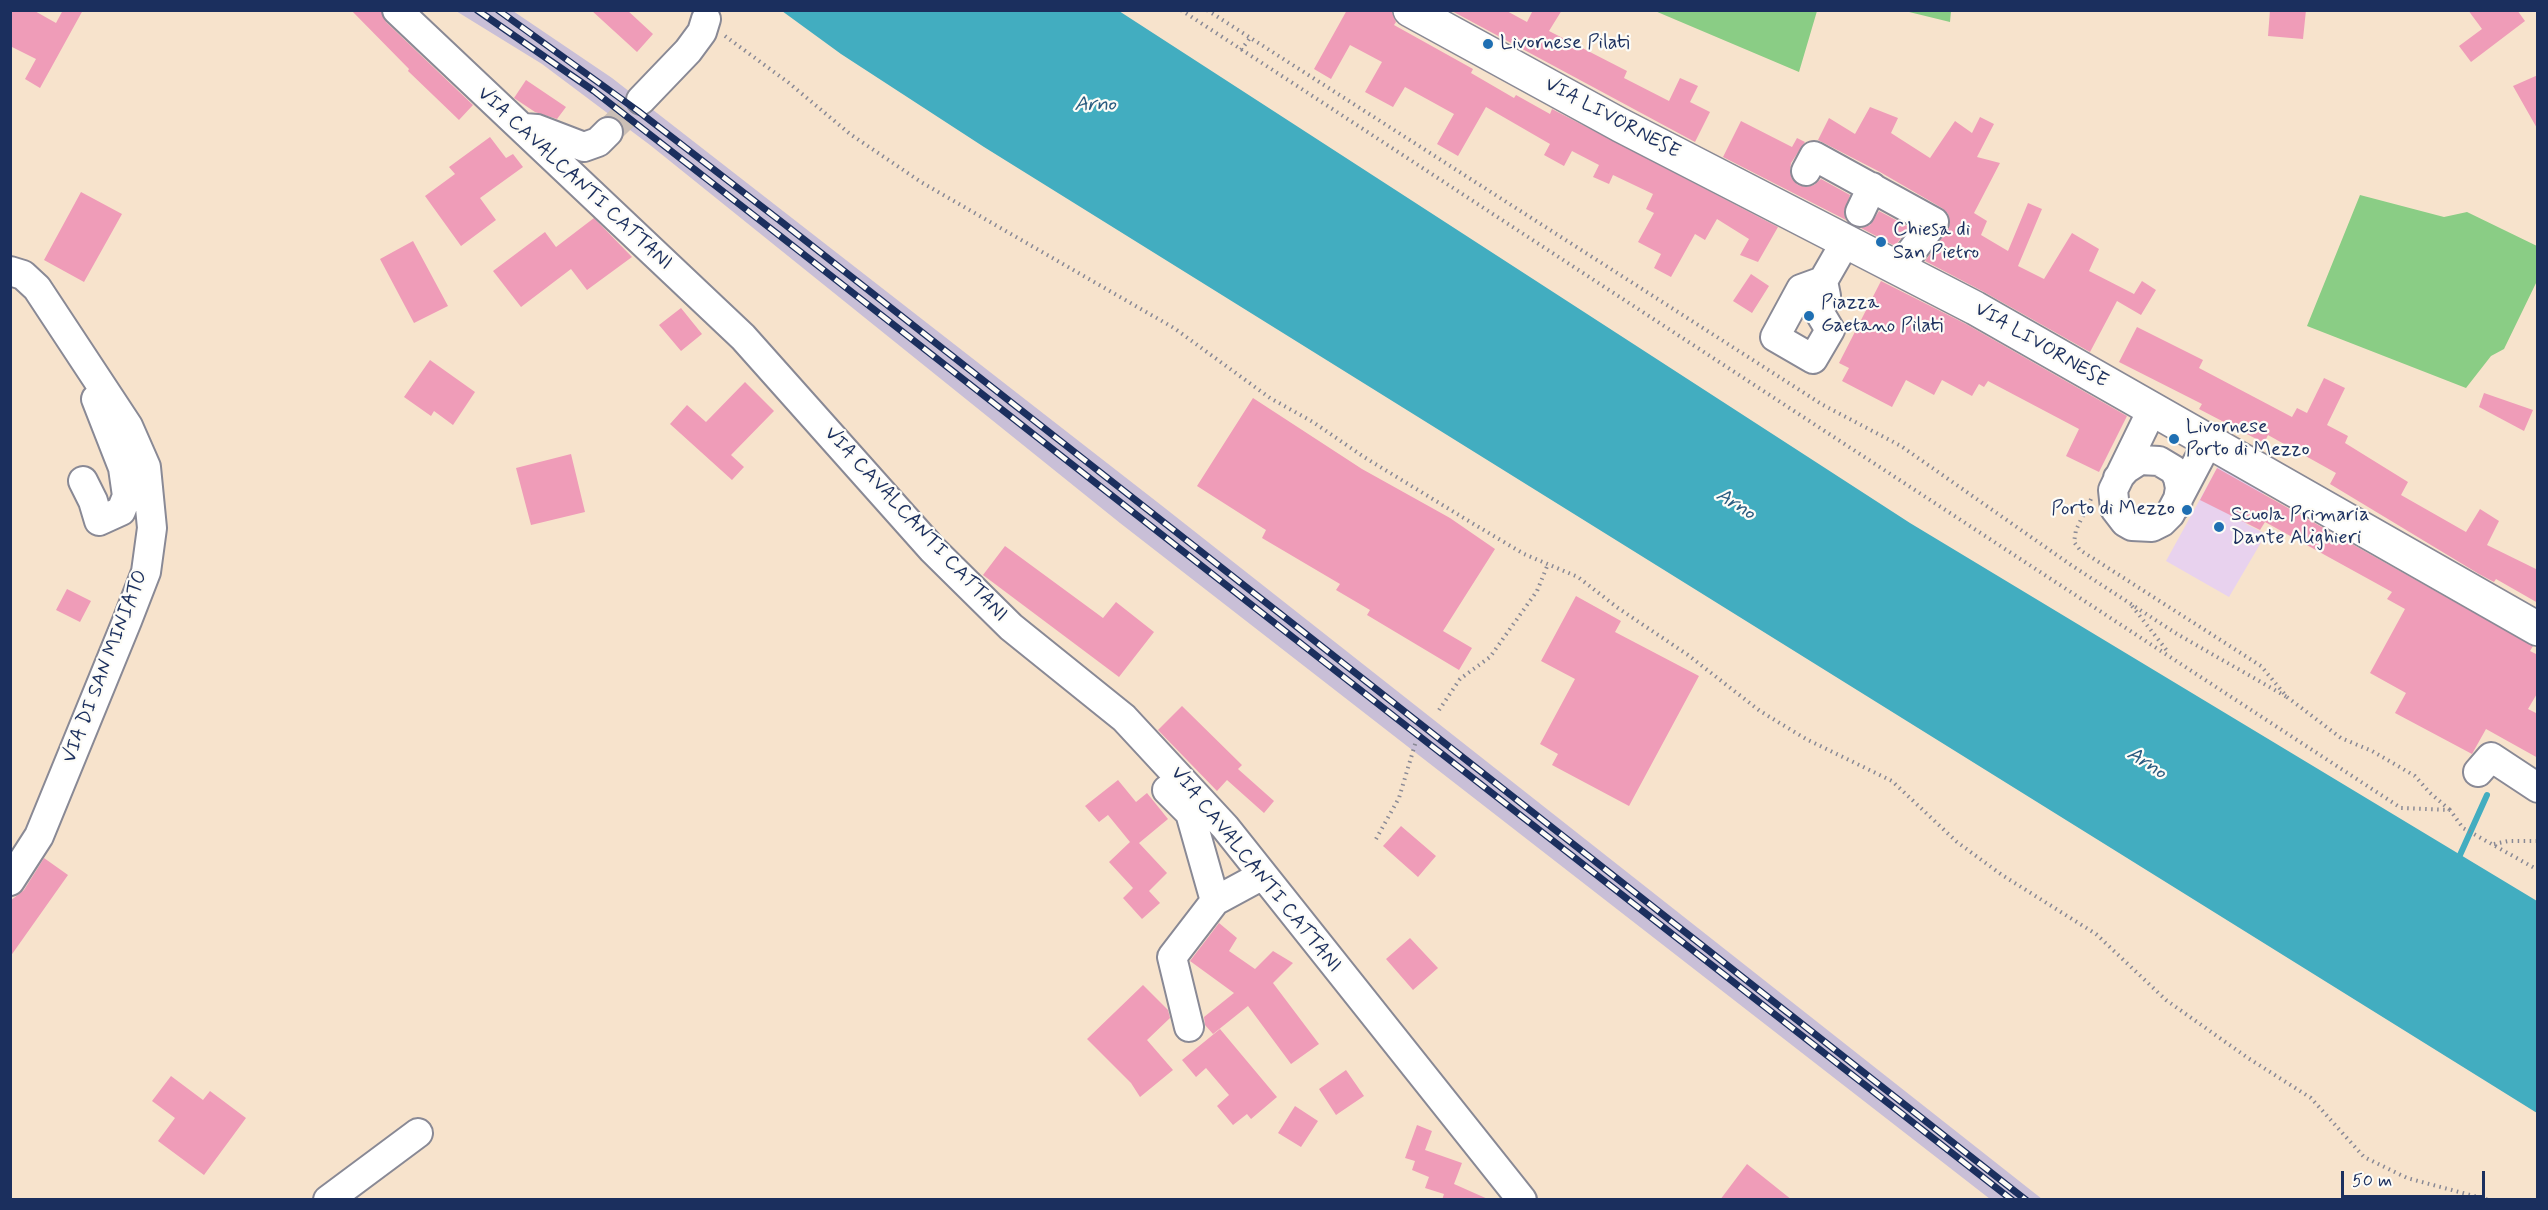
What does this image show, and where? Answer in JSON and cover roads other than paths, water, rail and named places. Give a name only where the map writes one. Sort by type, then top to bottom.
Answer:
[{"type":"main road","name":"VIA LIVORNESE","points":[[1410,10],[1620,125],[1976,308],[2538,629]]},
{"type":"street","name":"VIA CAVALCANTI CATTANI","points":[[397,10],[519,128],[743,337],[932,549],[1011,627],[1124,718],[1225,827],[1522,1200]]},
{"type":"street","points":[[641,100],[688,51],[702,32],[706,19]]},
{"type":"street","points":[[519,128],[537,129],[585,147],[598,142],[608,132]]},
{"type":"street","points":[[1806,171],[1814,156],[1934,222],[1899,268]]},
{"type":"street","points":[[1860,212],[1872,187]]},
{"type":"street","points":[[1823,281],[1846,241]]},
{"type":"street","name":"VIA DI SAN MINIATO","points":[[10,271],[23,275],[37,288],[128,426],[146,467],[152,528],[146,572],[39,836],[10,881]]},
{"type":"street","points":[[37,288],[30,300],[36,315],[94,393],[123,468],[127,496],[121,511],[99,521],[93,501],[83,481]]},
{"type":"street","points":[[2151,410],[2116,484],[2115,509],[2125,522],[2132,526],[2142,528],[2162,522],[2176,505],[2209,440]]},
{"type":"street","points":[[2116,484],[2126,469],[2140,460],[2159,461],[2174,470],[2178,478],[2180,488],[2176,505]]},
{"type":"street","points":[[2478,772],[2491,757],[2538,788]]},
{"type":"street","points":[[1156,779],[1190,813],[1215,901]]},
{"type":"street","points":[[1189,1027],[1172,957],[1215,901],[1263,875]]},
{"type":"street","points":[[328,1200],[418,1133]]},
{"type":"water","name":"Arno","points":[[782,11],[1119,11],[1910,523],[2537,901],[2537,1113],[984,147],[841,54]]},
{"type":"waterway","points":[[2460,855],[2487,795]]},
{"type":"tunnel","points":[[608,132],[641,100]]},
{"type":"railway","points":[[477,10],[594,91],[2012,1200]]},
{"type":"railway","points":[[498,10],[638,111],[783,223],[2026,1200]]},
{"type":"place","name":"Livornese Pilati","points":[[1488,44]]},
{"type":"place","name":"Chiesa di San Pietro","points":[[1881,242]]},
{"type":"place","name":"Piazza Gaetano Pilati","points":[[1809,316]]},
{"type":"place","name":"Livornese Porto di Mezzo","points":[[2174,439]]},
{"type":"place","name":"Porto di Mezzo","points":[[2187,510]]},
{"type":"place","name":"Scuola Primaria Dante Alighieri","points":[[2219,527]]}]
